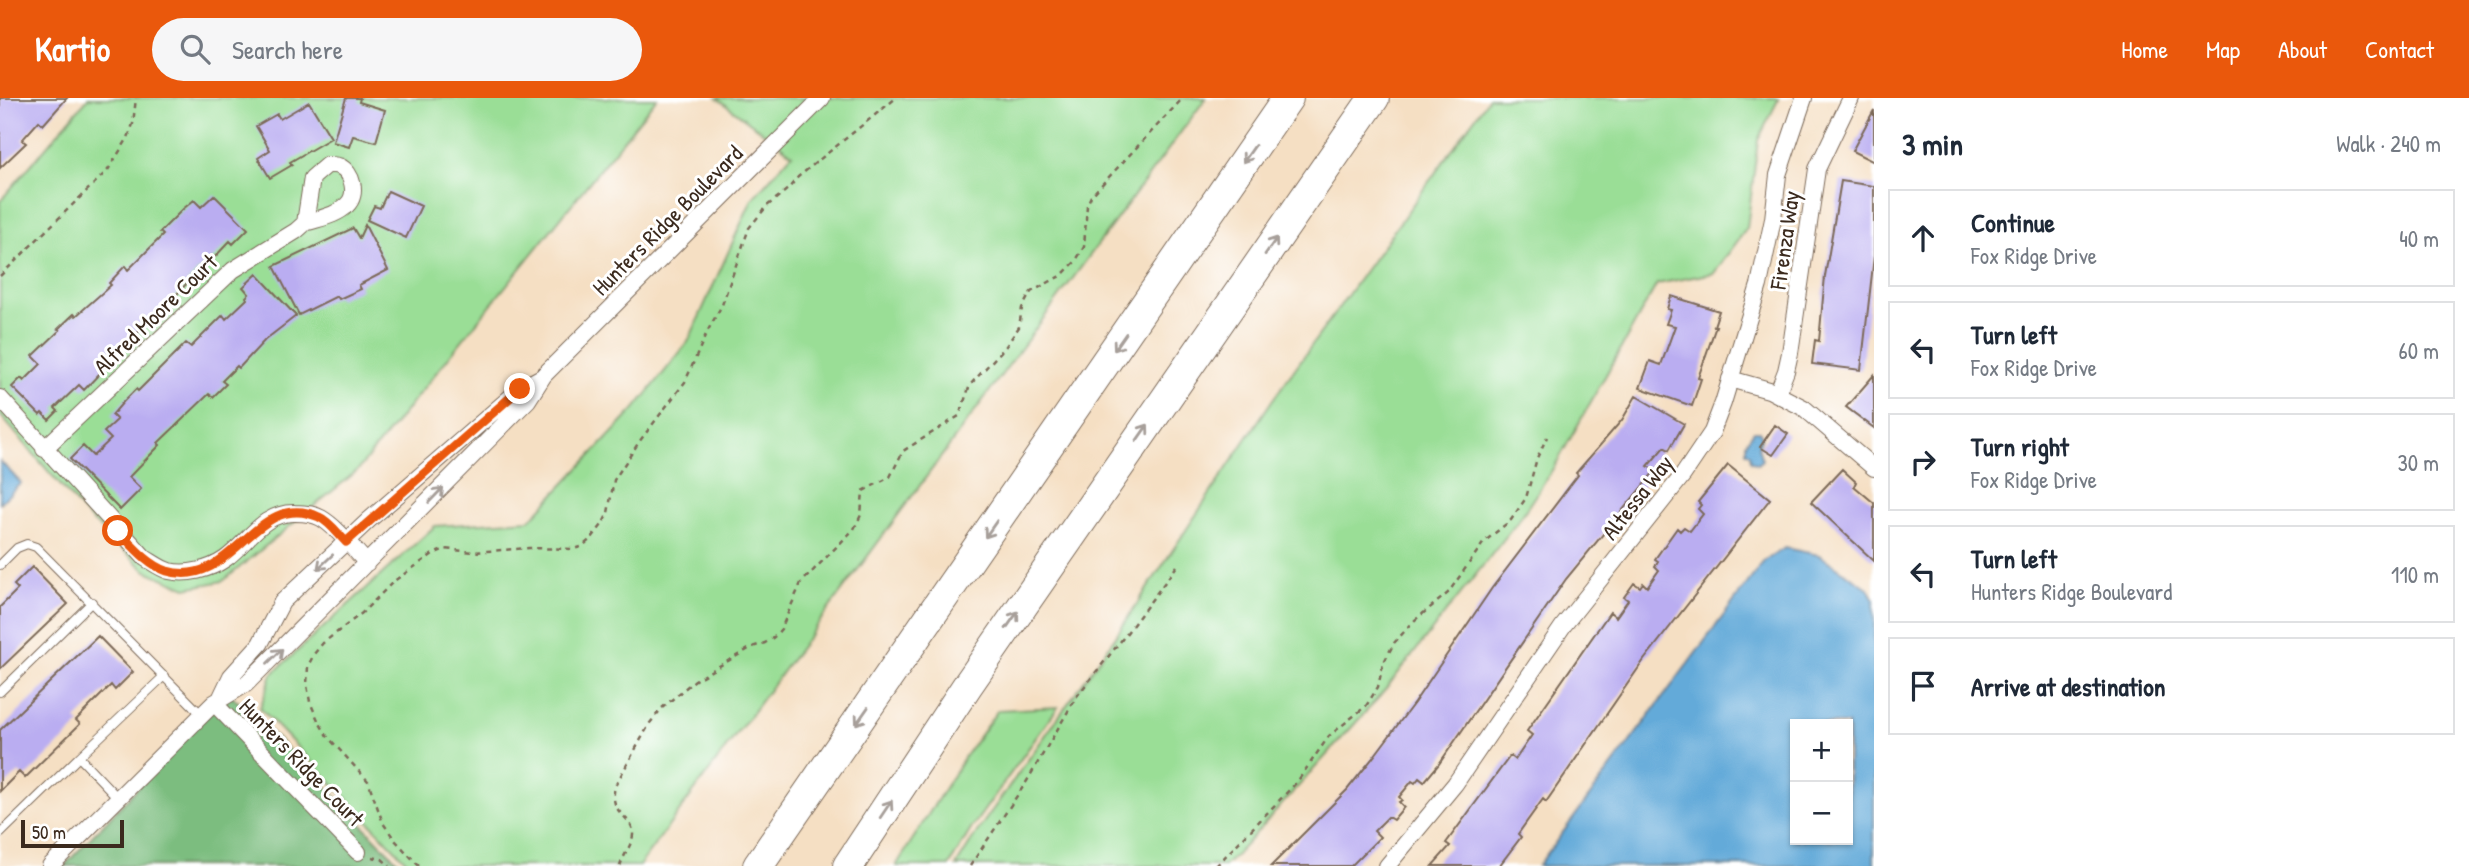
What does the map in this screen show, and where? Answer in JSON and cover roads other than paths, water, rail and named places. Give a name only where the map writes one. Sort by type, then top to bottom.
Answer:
[{"type":"highway","points":[[758,866],[1288,98]]},
{"type":"highway","points":[[848,866],[967,686],[1374,98]]},
{"type":"highway","points":[[737,866],[834,756]]},
{"type":"street","name":"Hunters Ridge Boulevard","points":[[212,705],[246,684],[528,400],[544,375],[822,98]]},
{"type":"street","name":"Altessa Way","points":[[1387,866],[1455,784],[1563,626],[1700,452],[1712,432],[1759,285],[1773,219],[1778,175],[1804,98]]},
{"type":"street","name":"Firenza Way","points":[[1777,394],[1790,353],[1817,169],[1851,98]]},
{"type":"street","name":"Alfred Moore Court","points":[[44,449],[233,270],[305,223]]},
{"type":"street","name":"Hunters Ridge Boulevard","points":[[50,866],[212,705],[231,676],[260,644],[282,602],[520,389],[544,375]]},
{"type":"street","points":[[1730,379],[1777,394],[1804,408],[1874,468]]},
{"type":"street","points":[[0,398],[145,558],[167,571],[189,573],[207,568],[226,558],[264,523],[288,512],[319,517],[367,563]]},
{"type":"street","name":"Hunters Ridge Court","points":[[212,705],[363,855]]},
{"type":"lane","points":[[0,565],[17,548],[26,544],[36,547],[164,676],[212,705]]},
{"type":"lane","points":[[0,692],[92,602]]},
{"type":"lane","points":[[0,834],[164,676]]},
{"type":"lane","points":[[79,758],[118,799]]},
{"type":"water","points":[[1754,431],[1759,431],[1762,436],[1758,447],[1762,460],[1757,464],[1751,461],[1750,454],[1746,452],[1746,442]]},
{"type":"water","points":[[0,461],[21,483],[0,503]]},
{"type":"water","points":[[1785,548],[1819,555],[1868,588],[1874,600],[1874,866],[1538,866],[1764,561]]}]
